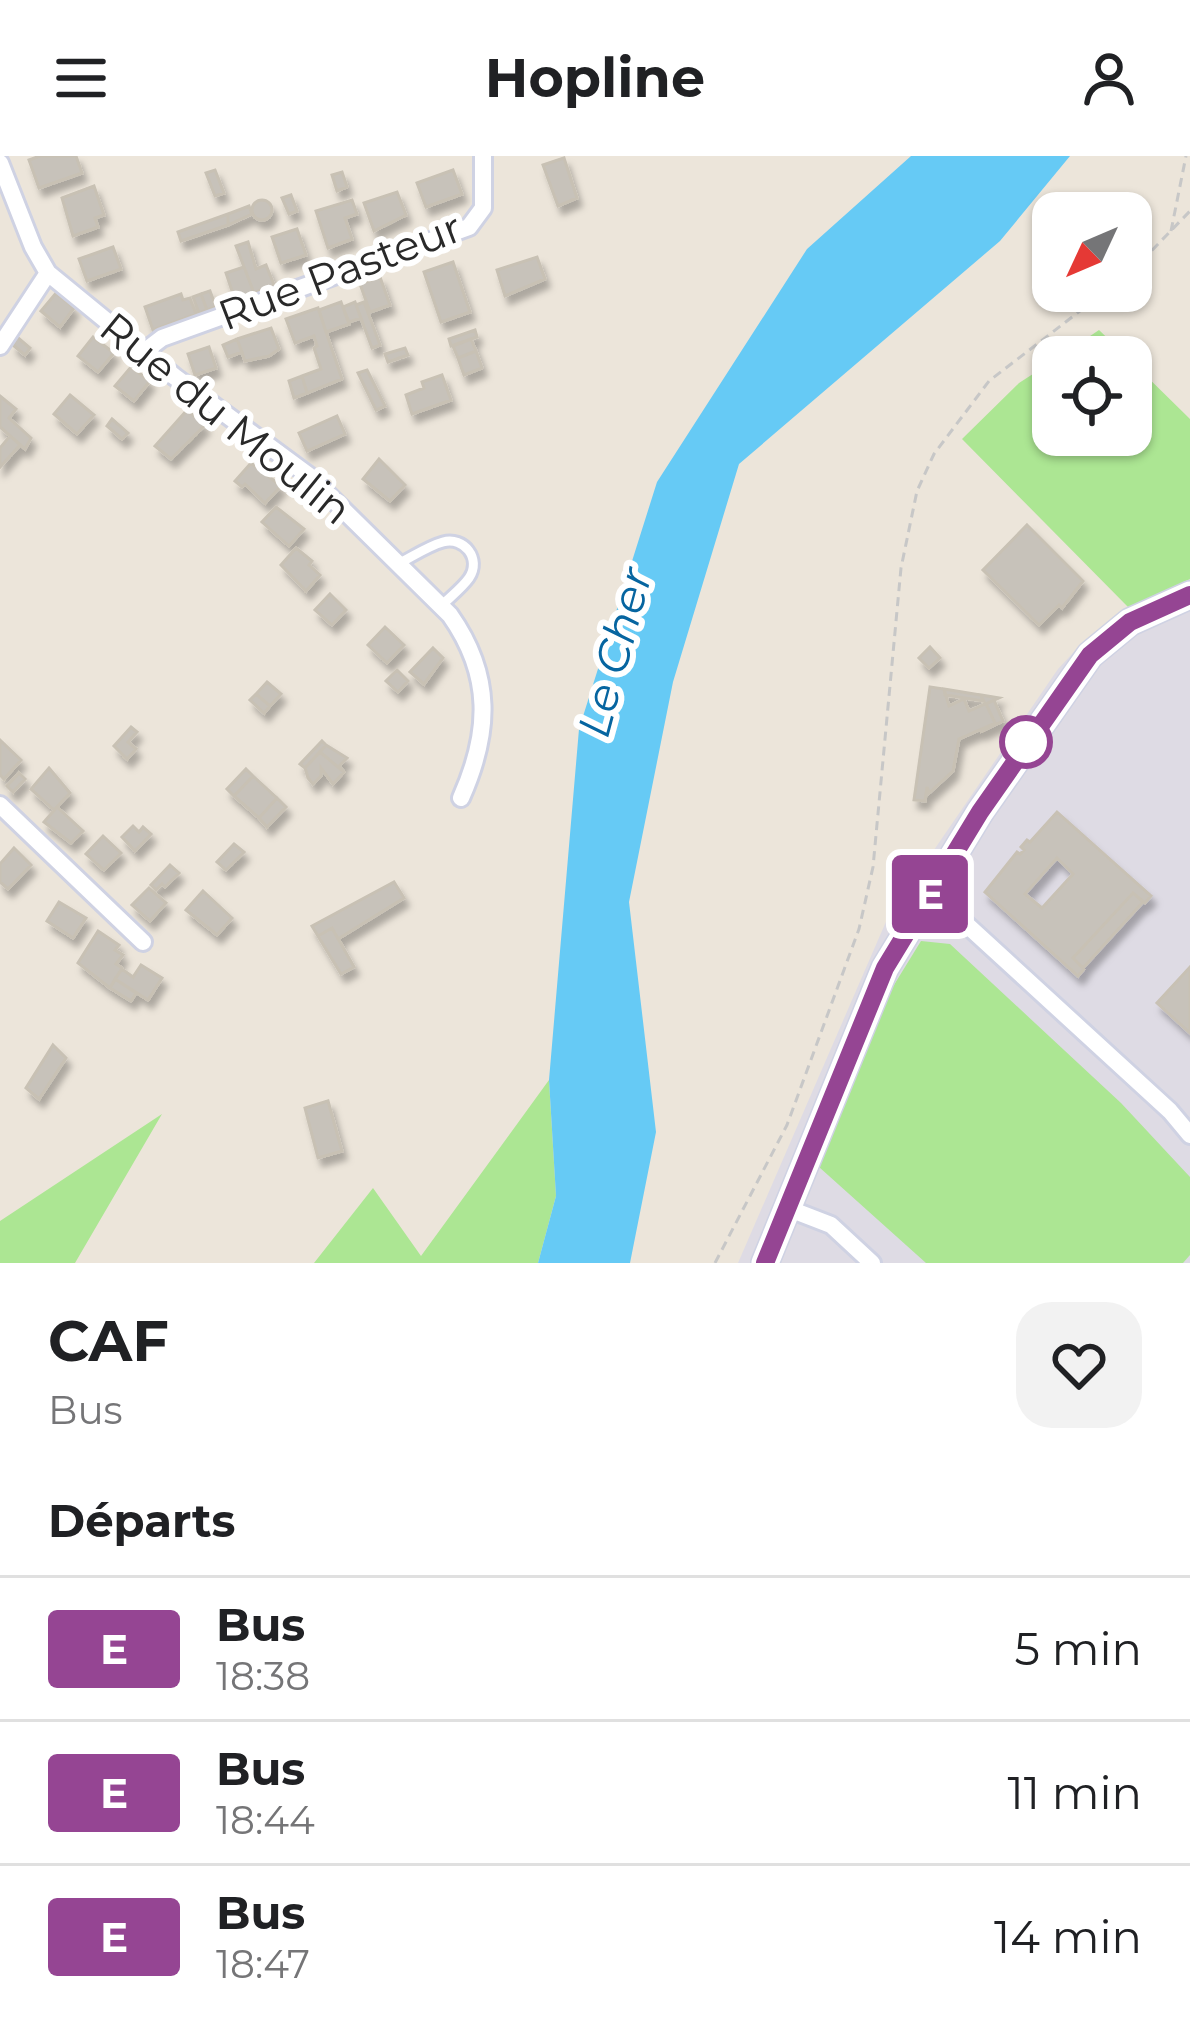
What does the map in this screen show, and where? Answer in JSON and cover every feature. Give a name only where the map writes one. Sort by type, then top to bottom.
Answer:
[{"type":"street","name":"Rue Pasteur","points":[[145,351],[162,338],[469,227],[483,208],[483,156]]},
{"type":"street","name":"Rue du Moulin","points":[[0,163],[48,273],[247,433],[308,475],[441,606],[466,637],[483,697],[484,732],[461,798]]},
{"type":"street","points":[[0,346],[48,273]]},
{"type":"street","points":[[765,1263],[885,968],[1008,769],[1090,655],[1130,622],[1190,595]]},
{"type":"street","points":[[2,811],[142,942]]},
{"type":"street","points":[[931,892],[1170,1111],[1190,1135]]},
{"type":"street","points":[[787,1208],[830,1225],[872,1263]]},
{"type":"lane","points":[[398,564],[446,541],[460,543],[471,552],[474,567],[468,580],[441,606]]},
{"type":"path","points":[[1170,232],[1186,156]]},
{"type":"path","points":[[1152,250],[1190,212]]},
{"type":"path","points":[[715,1263],[787,1125],[859,929],[873,867],[901,568],[917,490],[934,454],[989,381],[1079,312]]},
{"type":"shaded area","points":[[1190,579],[1190,1263],[738,1263],[888,917],[1058,669],[1085,640],[1129,608]]},
{"type":"green space","points":[[1032,375],[1032,456],[1152,456],[1152,382],[1190,419],[1190,579],[1129,608],[962,439]]},
{"type":"green space","points":[[921,941],[950,944],[1121,1103],[1190,1177],[1190,1255],[1183,1263],[926,1263],[819,1167],[881,1006]]},
{"type":"green space","points":[[549,1080],[556,1196],[538,1263],[314,1263],[373,1188],[421,1256]]},
{"type":"green space","points":[[162,1114],[75,1263],[0,1263],[0,1221]]},
{"type":"water","name":"Le Cher","points":[[911,156],[1070,156],[1040,192],[1032,192],[1032,202],[1000,241],[739,464],[673,682],[629,902],[656,1132],[630,1263],[538,1263],[556,1196],[549,1080],[579,729],[657,482],[807,249]]},
{"type":"building","points":[[76,156],[82,173],[39,188],[29,160]]},
{"type":"building","points":[[564,158],[577,198],[558,206],[543,165]]},
{"type":"building","points":[[215,170],[224,193],[215,196],[206,173]]},
{"type":"building","points":[[453,170],[462,194],[426,207],[417,183]]},
{"type":"building","points":[[342,172],[347,187],[337,191],[332,175]]},
{"type":"building","points":[[94,186],[104,215],[95,218],[98,227],[73,236],[62,198]]},
{"type":"building","points":[[397,192],[406,215],[374,231],[364,203]]},
{"type":"building","points":[[291,195],[297,211],[289,214],[282,198]]},
{"type":"building","points":[[262,200],[272,210],[262,220],[252,210]]},
{"type":"building","points":[[352,200],[357,214],[345,218],[352,239],[328,248],[316,211]]},
{"type":"building","points":[[249,206],[252,214],[228,225],[228,214]]},
{"type":"building","points":[[228,214],[228,225],[181,241],[178,232]]},
{"type":"building","points":[[297,229],[306,255],[281,263],[272,237]]},
{"type":"building","points":[[248,242],[256,269],[266,265],[274,285],[254,293],[236,246]]},
{"type":"building","points":[[113,247],[121,269],[87,281],[79,259]]},
{"type":"building","points":[[537,257],[545,279],[505,296],[497,270]]},
{"type":"building","points":[[453,262],[470,312],[441,322],[424,272]]},
{"type":"building","points":[[244,267],[254,293],[235,300],[226,273]]},
{"type":"building","points":[[380,277],[390,305],[370,312],[360,284]]},
{"type":"building","points":[[210,291],[216,307],[207,310],[201,294]]},
{"type":"building","points":[[56,293],[74,308],[60,327],[41,311]]},
{"type":"building","points":[[181,294],[183,300],[190,298],[196,314],[153,330],[145,307]]},
{"type":"building","points":[[201,294],[207,310],[199,313],[193,297]]},
{"type":"building","points":[[341,302],[349,324],[326,332],[319,310]]},
{"type":"building","points":[[355,302],[361,318],[349,322],[343,307]]},
{"type":"building","points":[[364,302],[380,345],[372,348],[356,305]]},
{"type":"building","points":[[318,308],[342,379],[307,393],[302,376],[321,369],[317,346],[314,336],[295,343],[286,319]]},
{"type":"building","points":[[271,328],[279,349],[245,361],[237,339]]},
{"type":"building","points":[[475,330],[477,337],[451,346],[449,339]]},
{"type":"building","points":[[17,337],[30,348],[25,355],[13,345]]},
{"type":"building","points":[[93,337],[114,353],[98,372],[78,356]]},
{"type":"building","points":[[237,339],[242,352],[228,357],[223,345]]},
{"type":"building","points":[[471,339],[476,351],[458,358],[453,346]]},
{"type":"building","points":[[209,347],[216,368],[195,375],[188,354]]},
{"type":"building","points":[[405,348],[408,355],[388,362],[385,354]]},
{"type":"building","points":[[476,351],[482,368],[464,375],[458,358]]},
{"type":"building","points":[[131,367],[150,381],[134,401],[115,386]]},
{"type":"building","points":[[367,370],[385,406],[376,410],[358,373]]},
{"type":"building","points":[[442,375],[451,400],[412,414],[406,395]]},
{"type":"building","points":[[302,376],[307,393],[294,398],[289,381]]},
{"type":"building","points":[[70,395],[94,415],[77,434],[54,414]]},
{"type":"building","points":[[0,396],[16,409],[9,418],[31,438],[25,449],[0,427]]},
{"type":"building","points":[[187,410],[205,425],[171,459],[155,446]]},
{"type":"building","points":[[337,416],[345,434],[307,451],[299,433]]},
{"type":"building","points":[[112,419],[128,433],[122,439],[107,426]]},
{"type":"building","points":[[10,436],[20,445],[0,467],[0,448]]},
{"type":"building","points":[[379,459],[405,485],[390,501],[363,479]]},
{"type":"building","points":[[251,463],[281,486],[265,503],[235,481]]},
{"type":"building","points":[[276,507],[304,529],[289,546],[262,522]]},
{"type":"building","points":[[1027,525],[1083,581],[1062,608],[1059,605],[1039,625],[983,570]]},
{"type":"building","points":[[296,548],[320,575],[306,591],[281,565]]},
{"type":"building","points":[[330,594],[346,610],[332,625],[315,610]]},
{"type":"building","points":[[385,627],[404,645],[387,663],[368,645]]},
{"type":"building","points":[[930,647],[940,658],[929,668],[919,658]]},
{"type":"building","points":[[433,648],[443,658],[424,684],[410,672]]},
{"type":"building","points":[[397,670],[408,681],[398,692],[386,681]]},
{"type":"building","points":[[267,682],[281,694],[270,706],[256,694]]},
{"type":"building","points":[[930,687],[944,689],[949,706],[964,699],[969,711],[985,704],[981,695],[999,698],[986,704],[995,723],[959,739],[953,771],[929,793],[927,787],[925,801],[914,800]]},
{"type":"building","points":[[944,689],[981,695],[983,701],[945,695]]},
{"type":"building","points":[[256,694],[270,706],[264,713],[250,700]]},
{"type":"building","points":[[994,700],[1003,721],[980,732],[995,723],[986,704]]},
{"type":"building","points":[[131,727],[137,732],[128,742],[136,749],[127,759],[114,746]]},
{"type":"building","points":[[0,740],[21,760],[4,779],[0,775]]},
{"type":"building","points":[[322,741],[326,745],[305,768],[300,764]]},
{"type":"building","points":[[326,745],[347,758],[339,766],[344,772],[320,752]]},
{"type":"building","points":[[320,752],[344,772],[333,784],[321,768],[313,784],[308,778],[305,768]]},
{"type":"building","points":[[49,768],[70,793],[54,810],[31,789]]},
{"type":"building","points":[[246,769],[253,776],[234,796],[227,789]]},
{"type":"building","points":[[19,773],[25,779],[13,792],[7,786]]},
{"type":"building","points":[[253,776],[277,798],[259,818],[234,796]]},
{"type":"building","points":[[277,798],[286,807],[267,827],[259,818]]},
{"type":"building","points":[[57,807],[83,831],[71,843],[44,822]]},
{"type":"building","points":[[1057,812],[1151,896],[1145,903],[1133,893],[1073,958],[1084,969],[1078,976],[985,892]],"holes":[[[1057,858],[1073,874],[1042,908],[1025,894]]]},
{"type":"building","points":[[133,826],[151,834],[135,851],[122,837]]},
{"type":"building","points":[[103,836],[121,853],[104,870],[86,854]]},
{"type":"building","points":[[234,844],[244,852],[226,870],[217,862]]},
{"type":"building","points":[[14,848],[31,865],[8,889],[0,882],[0,864]]},
{"type":"building","points":[[170,865],[179,873],[156,890],[151,885]]},
{"type":"building","points":[[394,882],[404,898],[338,939],[332,928],[318,936],[312,926]]},
{"type":"building","points":[[149,888],[166,903],[150,921],[132,905]]},
{"type":"building","points":[[203,891],[232,918],[217,935],[186,910]]},
{"type":"building","points":[[1133,893],[1143,902],[1083,968],[1073,958]]},
{"type":"building","points":[[59,902],[86,918],[73,938],[47,921]]},
{"type":"building","points":[[332,928],[354,967],[341,974],[318,936]]},
{"type":"building","points":[[98,931],[119,945],[115,950],[123,955],[116,964],[122,968],[110,988],[78,963]]},
{"type":"building","points":[[141,965],[162,978],[148,1000],[115,979],[122,969],[133,977]]},
{"type":"building","points":[[1190,967],[1190,1033],[1157,1003]]},
{"type":"building","points":[[115,979],[136,993],[131,1001],[110,988]]},
{"type":"building","points":[[53,1045],[66,1058],[39,1099],[26,1088]]},
{"type":"building","points":[[328,1101],[342,1151],[318,1158],[305,1108]]},
{"type":"bus line","name":"E","points":[[765,1263],[885,968],[980,812],[1090,655],[1130,622],[1190,595]]}]
